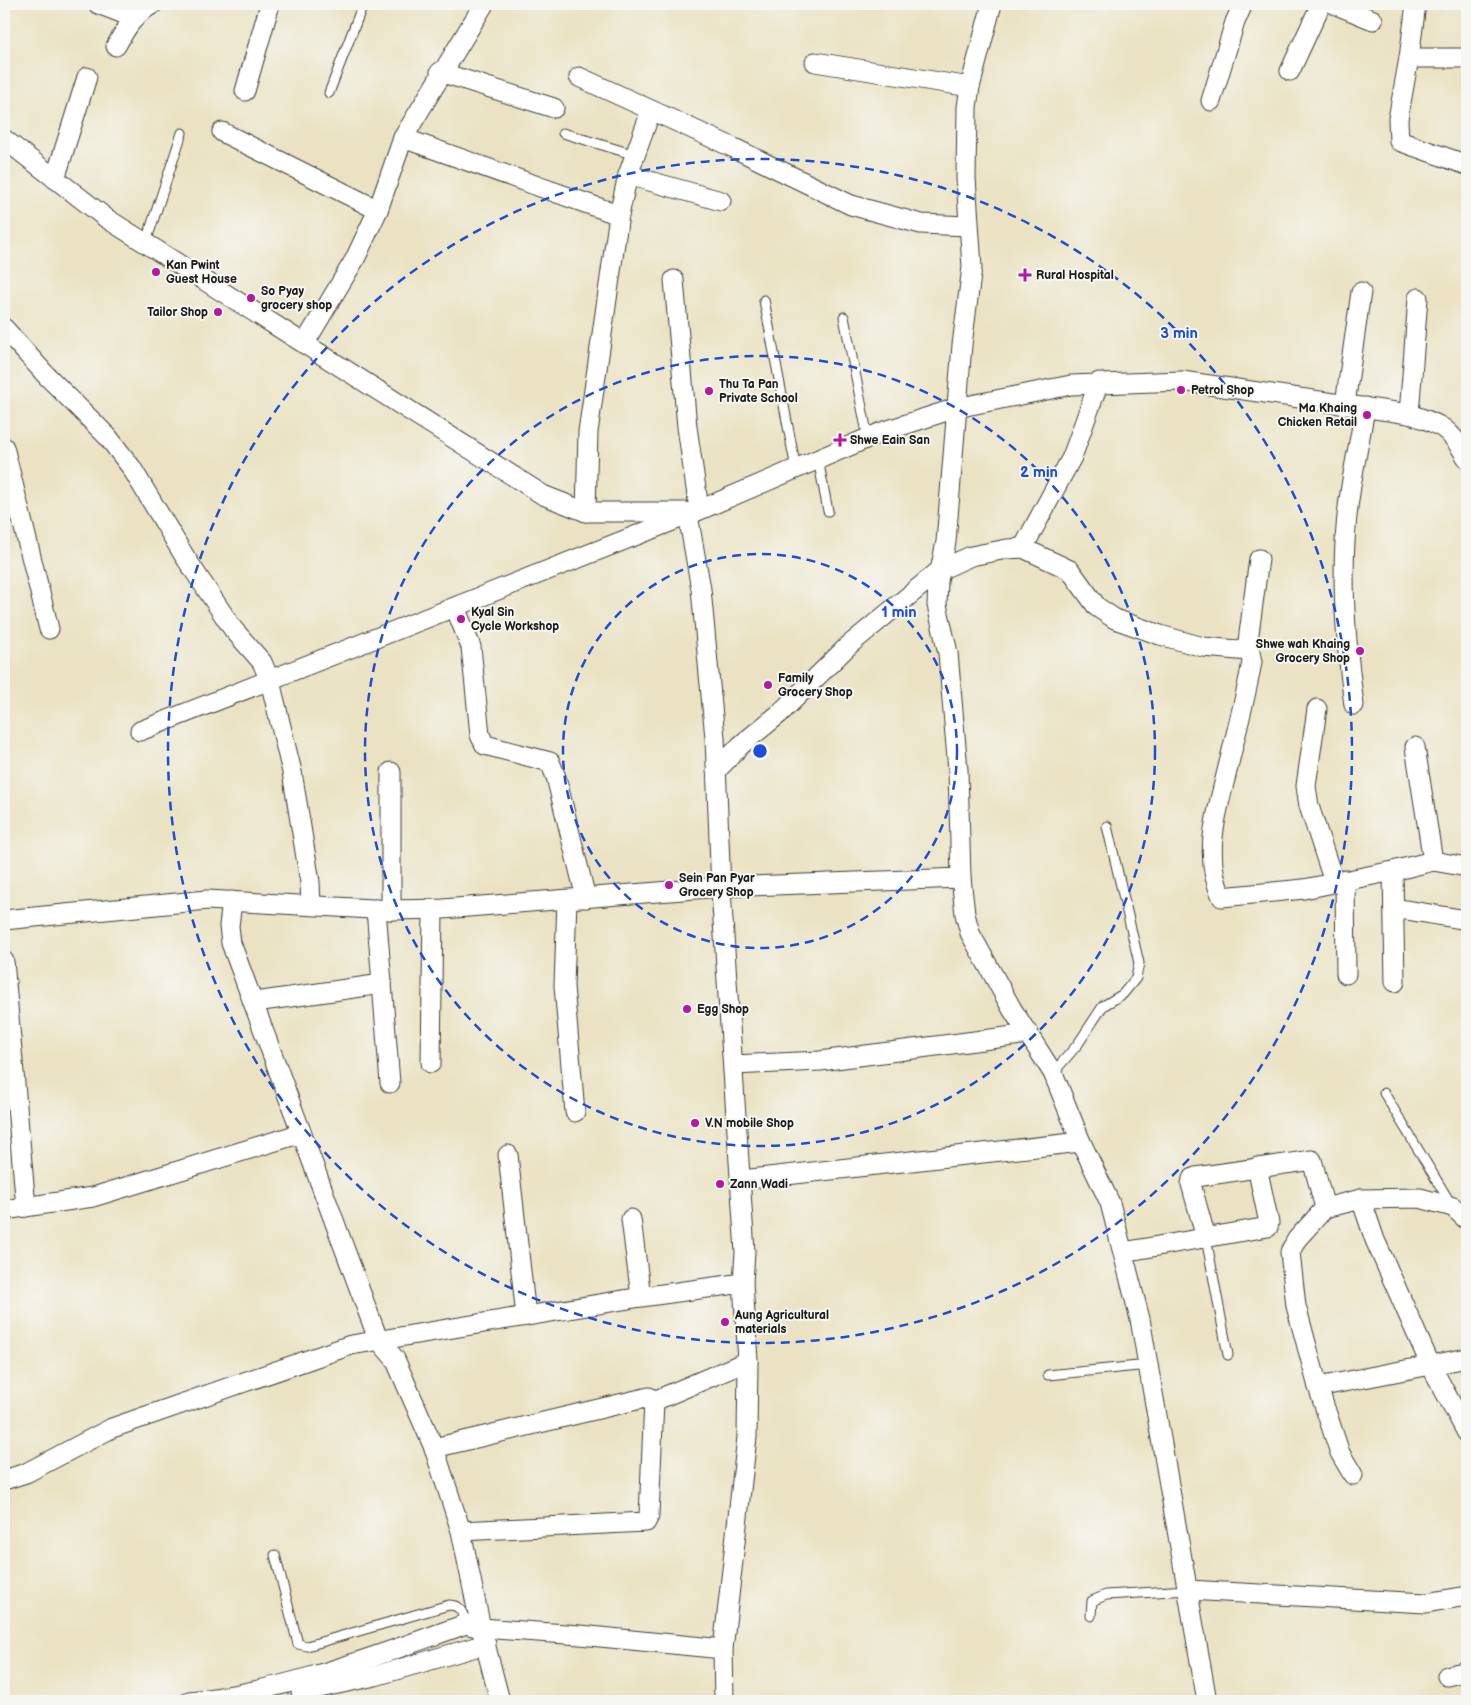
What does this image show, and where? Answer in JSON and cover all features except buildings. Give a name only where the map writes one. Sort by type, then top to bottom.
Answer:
[{"type":"street","points":[[98,4],[134,18]]},
{"type":"street","points":[[116,46],[134,18],[142,10],[153,4]]},
{"type":"street","points":[[245,91],[270,4]]},
{"type":"street","points":[[305,343],[355,259],[378,210],[403,138],[440,72],[484,4]]},
{"type":"street","points":[[992,4],[970,87],[966,178],[972,267],[956,408],[946,542],[940,570],[937,605],[949,663],[958,770],[961,878],[970,934],[1053,1073],[1081,1142],[1110,1203],[1124,1252],[1148,1364],[1207,1701]]},
{"type":"street","points":[[1211,101],[1235,22],[1243,4]]},
{"type":"street","points":[[1290,72],[1321,4]]},
{"type":"street","points":[[1334,4],[1373,20]]},
{"type":"street","points":[[1416,4],[1398,119],[1400,140],[1467,165]]},
{"type":"street","points":[[1409,58],[1467,58]]},
{"type":"street","points":[[815,62],[970,87]]},
{"type":"street","points":[[440,72],[554,108]]},
{"type":"street","points":[[55,179],[87,77]]},
{"type":"street","points":[[579,77],[734,148],[851,205],[921,224],[968,226]]},
{"type":"street","points":[[586,512],[588,432],[619,215],[628,175],[651,111]]},
{"type":"street","points":[[222,132],[378,210]]},
{"type":"street","points":[[403,138],[619,215]]},
{"type":"street","points":[[4,139],[106,218],[543,494],[586,512],[694,512]]},
{"type":"street","points":[[628,175],[721,201]]},
{"type":"street","points":[[674,280],[716,771],[721,887],[745,1252],[743,1283],[748,1361],[747,1438],[723,1649],[724,1701]]},
{"type":"street","points":[[1345,404],[1361,292]]},
{"type":"street","points":[[1409,414],[1418,298]]},
{"type":"street","points":[[6,333],[108,437],[131,467],[185,557],[233,629],[262,662],[270,681],[292,772],[310,882],[311,904]]},
{"type":"street","points":[[140,731],[694,512],[868,438],[956,408],[1071,384],[1182,381],[1409,414],[1434,422],[1455,437],[1467,458]]},
{"type":"street","points":[[1023,548],[1072,457],[1099,382]]},
{"type":"street","points":[[1354,705],[1346,646],[1344,574],[1350,493],[1360,449],[1366,407]]},
{"type":"street","points":[[4,446],[49,628]]},
{"type":"street","points":[[716,771],[740,746],[779,714],[848,646],[940,570],[971,556],[1023,548],[1070,570],[1097,607],[1115,620],[1160,635],[1203,646],[1249,651]]},
{"type":"street","points":[[1259,559],[1248,640],[1252,662],[1248,688],[1213,831],[1212,865],[1216,884],[1222,897],[1229,898],[1304,889],[1393,872],[1433,861],[1467,867]]},
{"type":"street","points":[[455,607],[471,647],[480,735],[484,745],[550,762],[556,777],[576,899],[564,986],[575,1112]]},
{"type":"street","points":[[1317,709],[1306,786],[1308,806],[1339,881],[1346,974]]},
{"type":"street","points":[[1416,747],[1433,861]]},
{"type":"street","points":[[390,1083],[382,984],[383,909],[391,772]]},
{"type":"street","points":[[1393,872],[1395,982]]},
{"type":"street","points":[[4,920],[207,900],[433,910],[721,887],[961,878]]},
{"type":"street","points":[[232,901],[229,926],[231,943],[255,1002],[378,1339],[395,1359],[434,1448],[461,1531],[478,1632],[500,1701]]},
{"type":"street","points":[[1394,908],[1467,920]]},
{"type":"street","points":[[432,1063],[433,910]]},
{"type":"street","points":[[4,961],[26,1206]]},
{"type":"street","points":[[255,1002],[382,984]]},
{"type":"street","points":[[733,1065],[820,1061],[1029,1034]]},
{"type":"street","points":[[4,1210],[93,1196],[302,1133]]},
{"type":"street","points":[[741,1180],[1081,1142]]},
{"type":"street","points":[[508,1155],[526,1316]]},
{"type":"street","points":[[1206,1238],[1192,1179],[1257,1167],[1312,1160],[1325,1208]]},
{"type":"street","points":[[1124,1252],[1268,1227],[1269,1223],[1257,1167]]},
{"type":"street","points":[[1353,1475],[1340,1453],[1318,1387],[1296,1306],[1290,1252],[1297,1239],[1325,1208],[1361,1199],[1420,1198],[1460,1206],[1467,1220]]},
{"type":"street","points":[[1361,1199],[1375,1240],[1430,1364],[1467,1433]]},
{"type":"street","points":[[631,1219],[641,1297]]},
{"type":"street","points":[[4,1480],[26,1473],[112,1428],[351,1345],[378,1339],[641,1297],[743,1283]]},
{"type":"street","points":[[1318,1387],[1467,1358]]},
{"type":"street","points":[[654,1401],[748,1361]]},
{"type":"street","points":[[434,1448],[649,1397],[654,1401]]},
{"type":"street","points":[[461,1531],[646,1522],[649,1516],[654,1401]]},
{"type":"street","points":[[1188,1590],[1426,1603],[1467,1596]]},
{"type":"street","points":[[189,1701],[211,1699],[302,1681],[478,1632],[580,1635],[723,1649]]},
{"type":"street","points":[[262,1701],[375,1676],[478,1632]]},
{"type":"street","points":[[1447,1676],[1467,1671]]},
{"type":"lane","points":[[329,93],[363,4]]},
{"type":"lane","points":[[146,242],[182,133]]},
{"type":"lane","points":[[563,133],[635,155]]},
{"type":"lane","points":[[764,300],[796,469]]},
{"type":"lane","points":[[844,317],[868,438]]},
{"type":"lane","points":[[818,460],[828,511]]},
{"type":"lane","points":[[1053,1073],[1078,1044],[1103,1006],[1123,994],[1136,978],[1139,963],[1107,826]]},
{"type":"lane","points":[[1384,1093],[1460,1206]]},
{"type":"lane","points":[[1206,1238],[1228,1355]]},
{"type":"lane","points":[[1048,1375],[1148,1364]]},
{"type":"lane","points":[[275,1554],[298,1644],[307,1646],[455,1605],[478,1632]]},
{"type":"lane","points":[[1091,1616],[1092,1601],[1106,1595],[1188,1590]]},
{"type":"place","name":"Kan Pwint Guest House","points":[[156,272]]},
{"type":"place","name":"Rural Hospital","points":[[1025,275]]},
{"type":"place","name":"So Pyay grocery shop","points":[[251,298]]},
{"type":"place","name":"Tailor Shop","points":[[218,312]]},
{"type":"place","name":"Petrol Shop","points":[[1181,390]]},
{"type":"place","name":"Thu Ta Pan Private School","points":[[709,391]]},
{"type":"place","name":"Ma Khaing Chicken Retail","points":[[1367,415]]},
{"type":"place","name":"Shwe Eain San","points":[[840,440]]},
{"type":"place","name":"Kyal Sin Cycle Workshop","points":[[461,619]]},
{"type":"place","name":"Shwe wah Khaing Grocery Shop","points":[[1360,651]]},
{"type":"place","name":"Family Grocery Shop","points":[[768,685]]},
{"type":"place","name":"Sein Pan Pyar Grocery Shop","points":[[669,885]]},
{"type":"place","name":"Egg Shop","points":[[687,1009]]},
{"type":"place","name":"V.N mobile Shop","points":[[695,1123]]},
{"type":"place","name":"Zann Wadi","points":[[720,1184]]},
{"type":"place","name":"Aung Agricultural materials","points":[[725,1322]]}]
